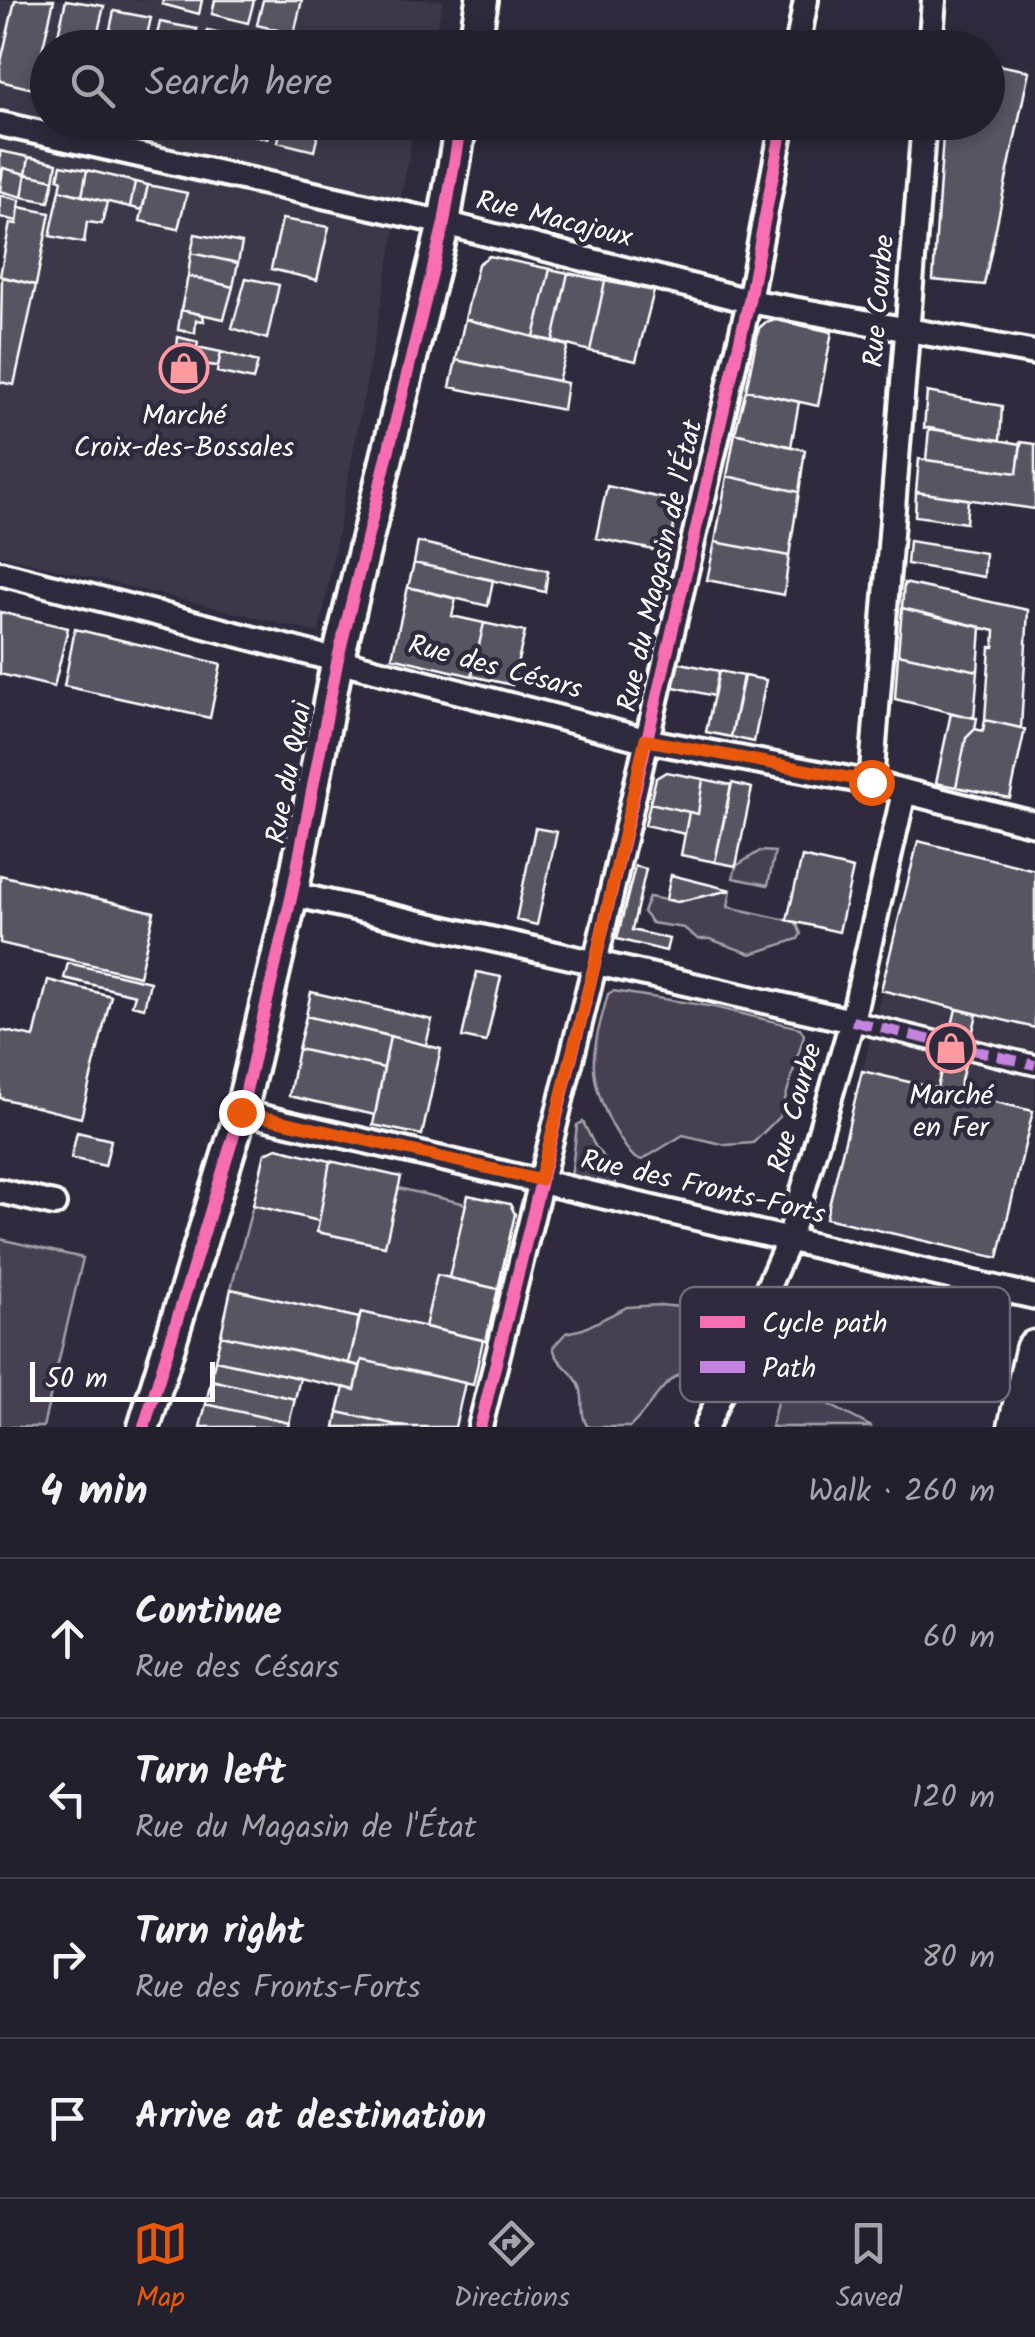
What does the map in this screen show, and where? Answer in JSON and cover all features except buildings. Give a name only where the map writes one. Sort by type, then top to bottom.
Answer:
[{"type":"main road","points":[[1018,1427],[1035,1350]]},
{"type":"street","points":[[477,30],[482,0]]},
{"type":"street","points":[[800,30],[806,0]]},
{"type":"street","points":[[932,30],[934,0]]},
{"type":"street","name":"Rue Macajoux","points":[[0,124],[30,131]]},
{"type":"street","name":"Rue Macajoux","points":[[72,140],[444,222],[749,301],[1035,353]]},
{"type":"street","name":"Rue du Quai","points":[[144,1427],[241,1112],[292,894],[338,658],[444,222],[458,140]]},
{"type":"street","name":"Rue du Magasin de l'État","points":[[480,1427],[595,963],[749,301],[780,140]]},
{"type":"street","name":"Rue Courbe","points":[[871,782],[923,140]]},
{"type":"street","name":"Rue des Césars","points":[[0,572],[645,740],[871,782],[1035,824]]},
{"type":"street","name":"Rue Courbe","points":[[768,1287],[789,1239],[852,1021],[904,792]]},
{"type":"street","points":[[292,894],[1035,1065]]},
{"type":"street","name":"Rue des Fronts-Forts","points":[[241,1112],[993,1287]]},
{"type":"street","points":[[0,1192],[54,1204]]},
{"type":"street","name":"Rue des Fronts-Forts","points":[[1010,1291],[1035,1297]]},
{"type":"street","name":"Rue Courbe","points":[[706,1427],[717,1402]]},
{"type":"shaded area","name":"Marché Croix-des-Bossales","points":[[0,0],[443,0],[436,30],[30,30],[30,140],[412,140],[319,633],[0,555]]},
{"type":"shaded area","name":"Marché en Fer","points":[[918,841],[1035,870],[1035,1103],[998,1258],[827,1218]]},
{"type":"shaded area","points":[[760,851],[775,852],[768,885],[733,878],[736,866]]},
{"type":"shaded area","points":[[731,890],[728,907],[796,922],[801,934],[798,939],[751,954],[710,939],[698,939],[684,928],[652,923],[643,912],[649,897],[677,902]]},
{"type":"shaded area","points":[[613,991],[714,1007],[800,1028],[804,1035],[780,1116],[753,1143],[726,1145],[683,1135],[642,1160],[635,1158],[612,1125],[594,1075],[598,1030],[608,994]]},
{"type":"shaded area","points":[[583,1122],[596,1148],[615,1172],[615,1184],[609,1187],[571,1178],[577,1125]]},
{"type":"shaded area","points":[[398,1188],[466,1204],[449,1278],[437,1276],[425,1327],[361,1312],[359,1318],[231,1289],[253,1205],[319,1221],[318,1232],[384,1246]]},
{"type":"shaded area","points":[[0,1239],[83,1258],[43,1427],[0,1427]]},
{"type":"shaded area","points":[[627,1307],[680,1307],[680,1375],[664,1387],[630,1427],[588,1427],[580,1387],[553,1347],[566,1333]]},
{"type":"shaded area","points":[[777,1402],[824,1402],[872,1427],[771,1427]]},
{"type":"marked path","points":[[852,1021],[1035,1065]]},
{"type":"cycle path","points":[[144,1427],[241,1112],[292,894],[338,658],[444,223],[458,140]]},
{"type":"cycle path","points":[[480,1427],[595,963],[749,301],[780,140]]},
{"type":"place","name":"Marché Croix-des-Bossales","points":[[184,368]]},
{"type":"place","name":"Marché en Fer","points":[[951,1048]]},
{"type":"route","points":[[241,1112],[540,1180],[595,963],[645,740],[871,782]]}]
